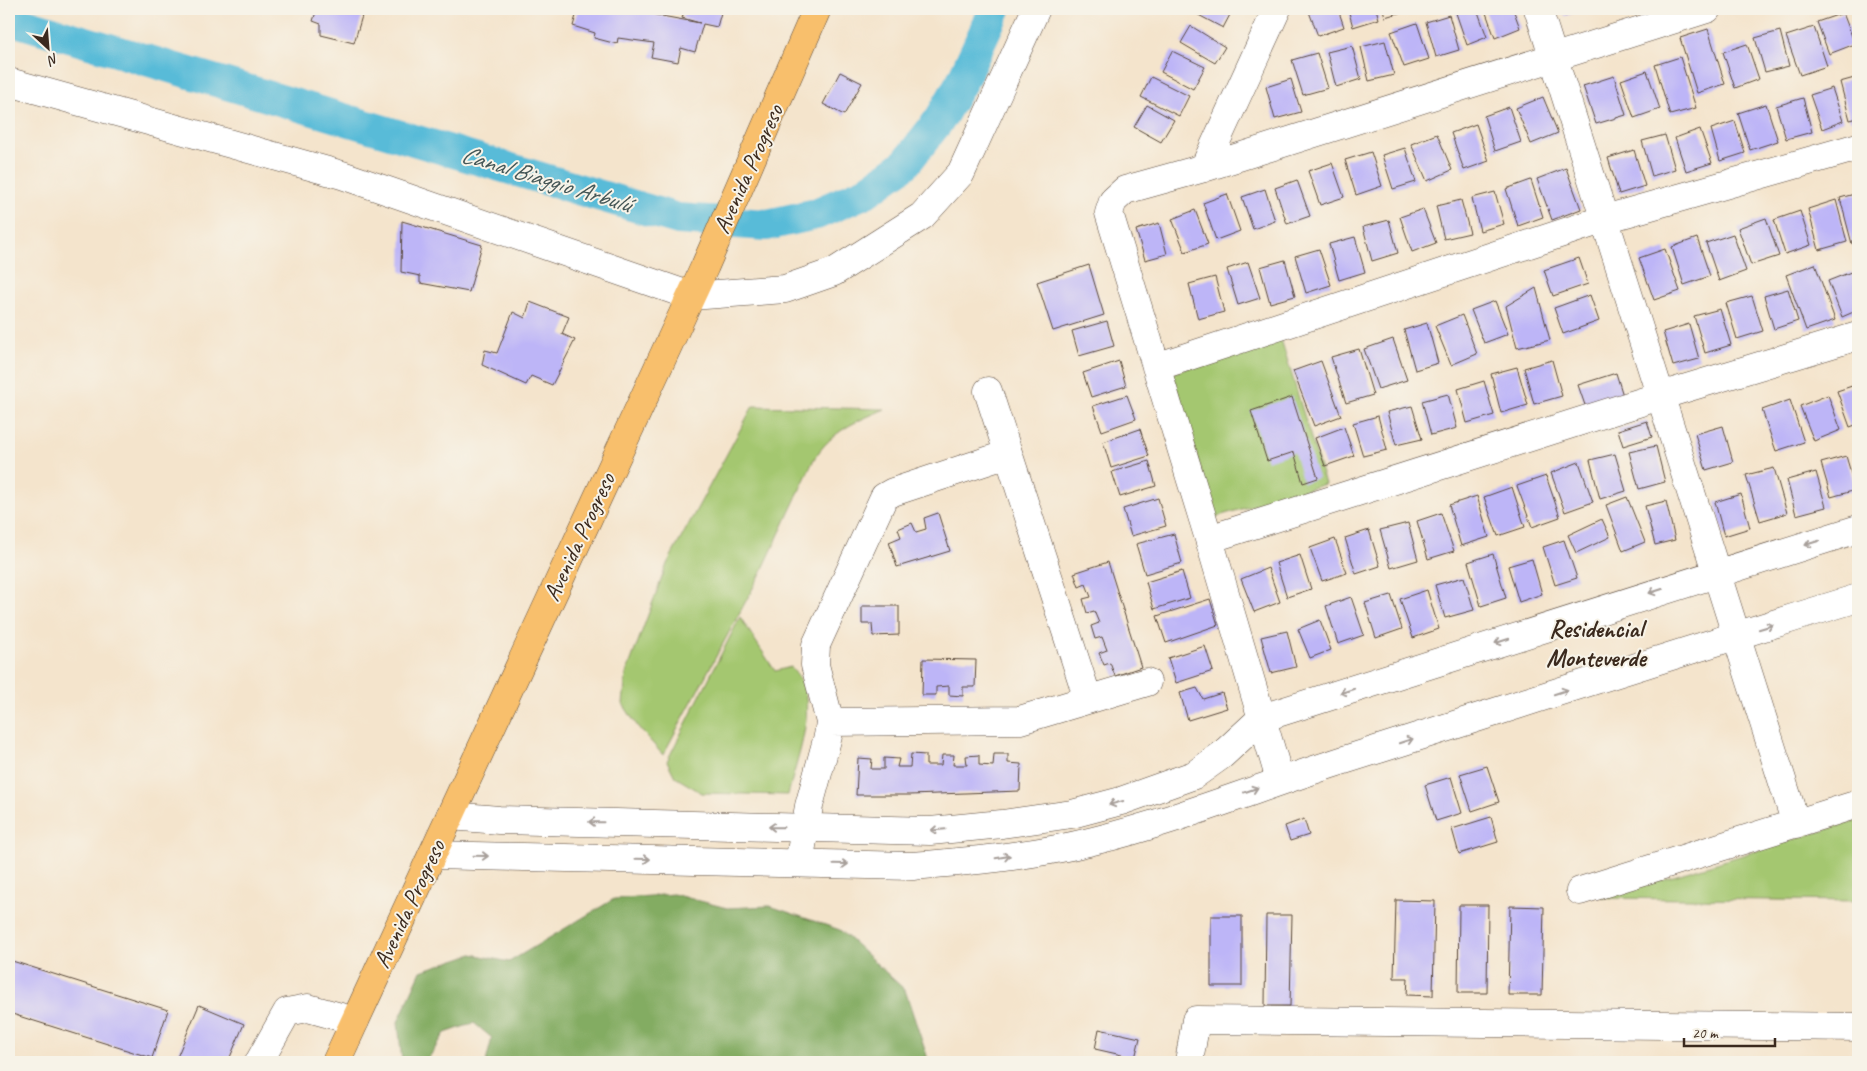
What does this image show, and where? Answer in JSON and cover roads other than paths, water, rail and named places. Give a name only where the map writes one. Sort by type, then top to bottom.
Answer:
[{"type":"main road","name":"Avenida Progreso","points":[[336,1062],[705,266],[817,9]]},
{"type":"street","points":[[9,82],[342,175],[691,296],[785,289],[834,272],[922,216],[961,173],[1036,9]]},
{"type":"street","points":[[1204,168],[1277,9]]},
{"type":"street","points":[[1538,9],[1796,824]]},
{"type":"street","points":[[1280,780],[1209,539],[1109,213],[1113,201],[1126,190],[1204,168],[1707,9]]},
{"type":"street","points":[[1156,367],[1604,220],[1858,147]]},
{"type":"street","points":[[1209,539],[1660,396],[1858,336]]},
{"type":"street","points":[[988,391],[1088,699]]},
{"type":"street","points":[[799,863],[805,827],[830,722],[815,666],[816,646],[884,497],[893,492],[1008,454]]},
{"type":"street","points":[[450,816],[499,820],[930,831],[1002,824],[1072,814],[1151,791],[1194,775],[1209,766],[1262,718],[1716,572],[1858,529]]},
{"type":"street","points":[[432,855],[912,866],[970,862],[1092,841],[1162,821],[1280,780],[1858,598]]},
{"type":"street","points":[[830,722],[1020,720],[1147,682]]},
{"type":"street","points":[[1151,791],[1162,821]]},
{"type":"street","points":[[1580,891],[1858,804]]},
{"type":"street","points":[[259,1062],[287,1012],[308,1008],[355,1022]]},
{"type":"street","points":[[1189,1062],[1196,1020],[1858,1027]]},
{"type":"waterway","name":"Canal Biaggio Arbulú","points":[[9,19],[678,219],[767,225],[816,214],[866,192],[905,164],[940,119],[963,79],[995,9]]},
{"type":"district","name":"Residencial Monteverde","points":[[1596,644]]}]
